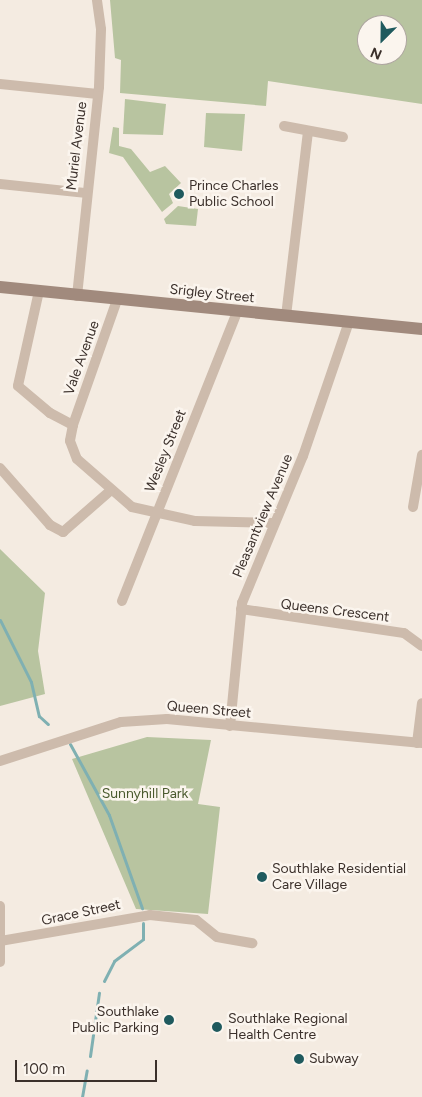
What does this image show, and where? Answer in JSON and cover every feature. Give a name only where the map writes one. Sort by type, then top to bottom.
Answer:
[{"type":"street","name":"Muriel Avenue","points":[[77,296],[85,193],[97,94],[101,29],[97,0]]},
{"type":"street","points":[[0,84],[97,94]]},
{"type":"street","points":[[284,126],[343,137]]},
{"type":"street","points":[[286,316],[308,132]]},
{"type":"street","points":[[0,184],[85,193]]},
{"type":"street","name":"Srigley Street","points":[[0,287],[236,312],[422,329]]},
{"type":"street","points":[[39,291],[18,386],[50,413],[72,425],[70,440],[77,460],[110,491],[132,507],[156,515],[195,521],[272,523]]},
{"type":"street","name":"Vale Avenue","points":[[72,425],[117,300]]},
{"type":"street","name":"Wesley Street","points":[[122,601],[236,312]]},
{"type":"street","name":"Pleasantview Avenue","points":[[230,726],[241,609],[272,523],[304,456],[349,322]]},
{"type":"street","points":[[413,507],[422,455]]},
{"type":"street","points":[[0,468],[50,525],[63,532],[110,491]]},
{"type":"street","name":"Queens Crescent","points":[[241,609],[404,633],[422,646]]},
{"type":"street","points":[[420,743],[422,703]]},
{"type":"street","name":"Queen Street","points":[[0,761],[120,722],[167,720],[420,743]]},
{"type":"street","points":[[0,906],[0,962]]},
{"type":"street","name":"Grace Street","points":[[1,941],[150,915],[196,920],[217,937],[252,943]]},
{"type":"green space","points":[[110,0],[422,0],[422,104],[268,81],[266,106],[120,93],[121,60],[115,58]]},
{"type":"green space","points":[[125,99],[166,104],[163,135],[123,134]]},
{"type":"green space","points":[[206,113],[245,114],[242,151],[204,147]]},
{"type":"green space","points":[[113,127],[119,128],[119,146],[131,149],[150,172],[165,166],[181,183],[169,194],[173,203],[162,212],[123,157],[109,153]]},
{"type":"green space","points":[[178,206],[198,209],[196,226],[166,224],[164,219]]},
{"type":"green space","points":[[0,549],[45,593],[38,651],[45,694],[0,706]]},
{"type":"green space","name":"Sunnyhill Park","points":[[147,737],[211,740],[198,804],[220,807],[208,914],[136,909],[72,759]]},
{"type":"waterway","points":[[0,620],[31,682],[39,716],[48,724]]},
{"type":"waterway","points":[[70,744],[109,815],[142,908]]},
{"type":"waterway","points":[[104,981],[114,961],[143,939],[143,923]]},
{"type":"waterway","points":[[90,1056],[99,993]]},
{"type":"waterway","points":[[82,1097],[87,1070]]},
{"type":"place","name":"Prince Charles Public School","points":[[179,194]]},
{"type":"place","name":"Southlake Residential Care Village","points":[[262,877]]},
{"type":"place","name":"Southlake Public Parking","points":[[169,1020]]},
{"type":"place","name":"Southlake Regional Health Centre","points":[[217,1027]]},
{"type":"place","name":"Subway","points":[[299,1059]]}]
